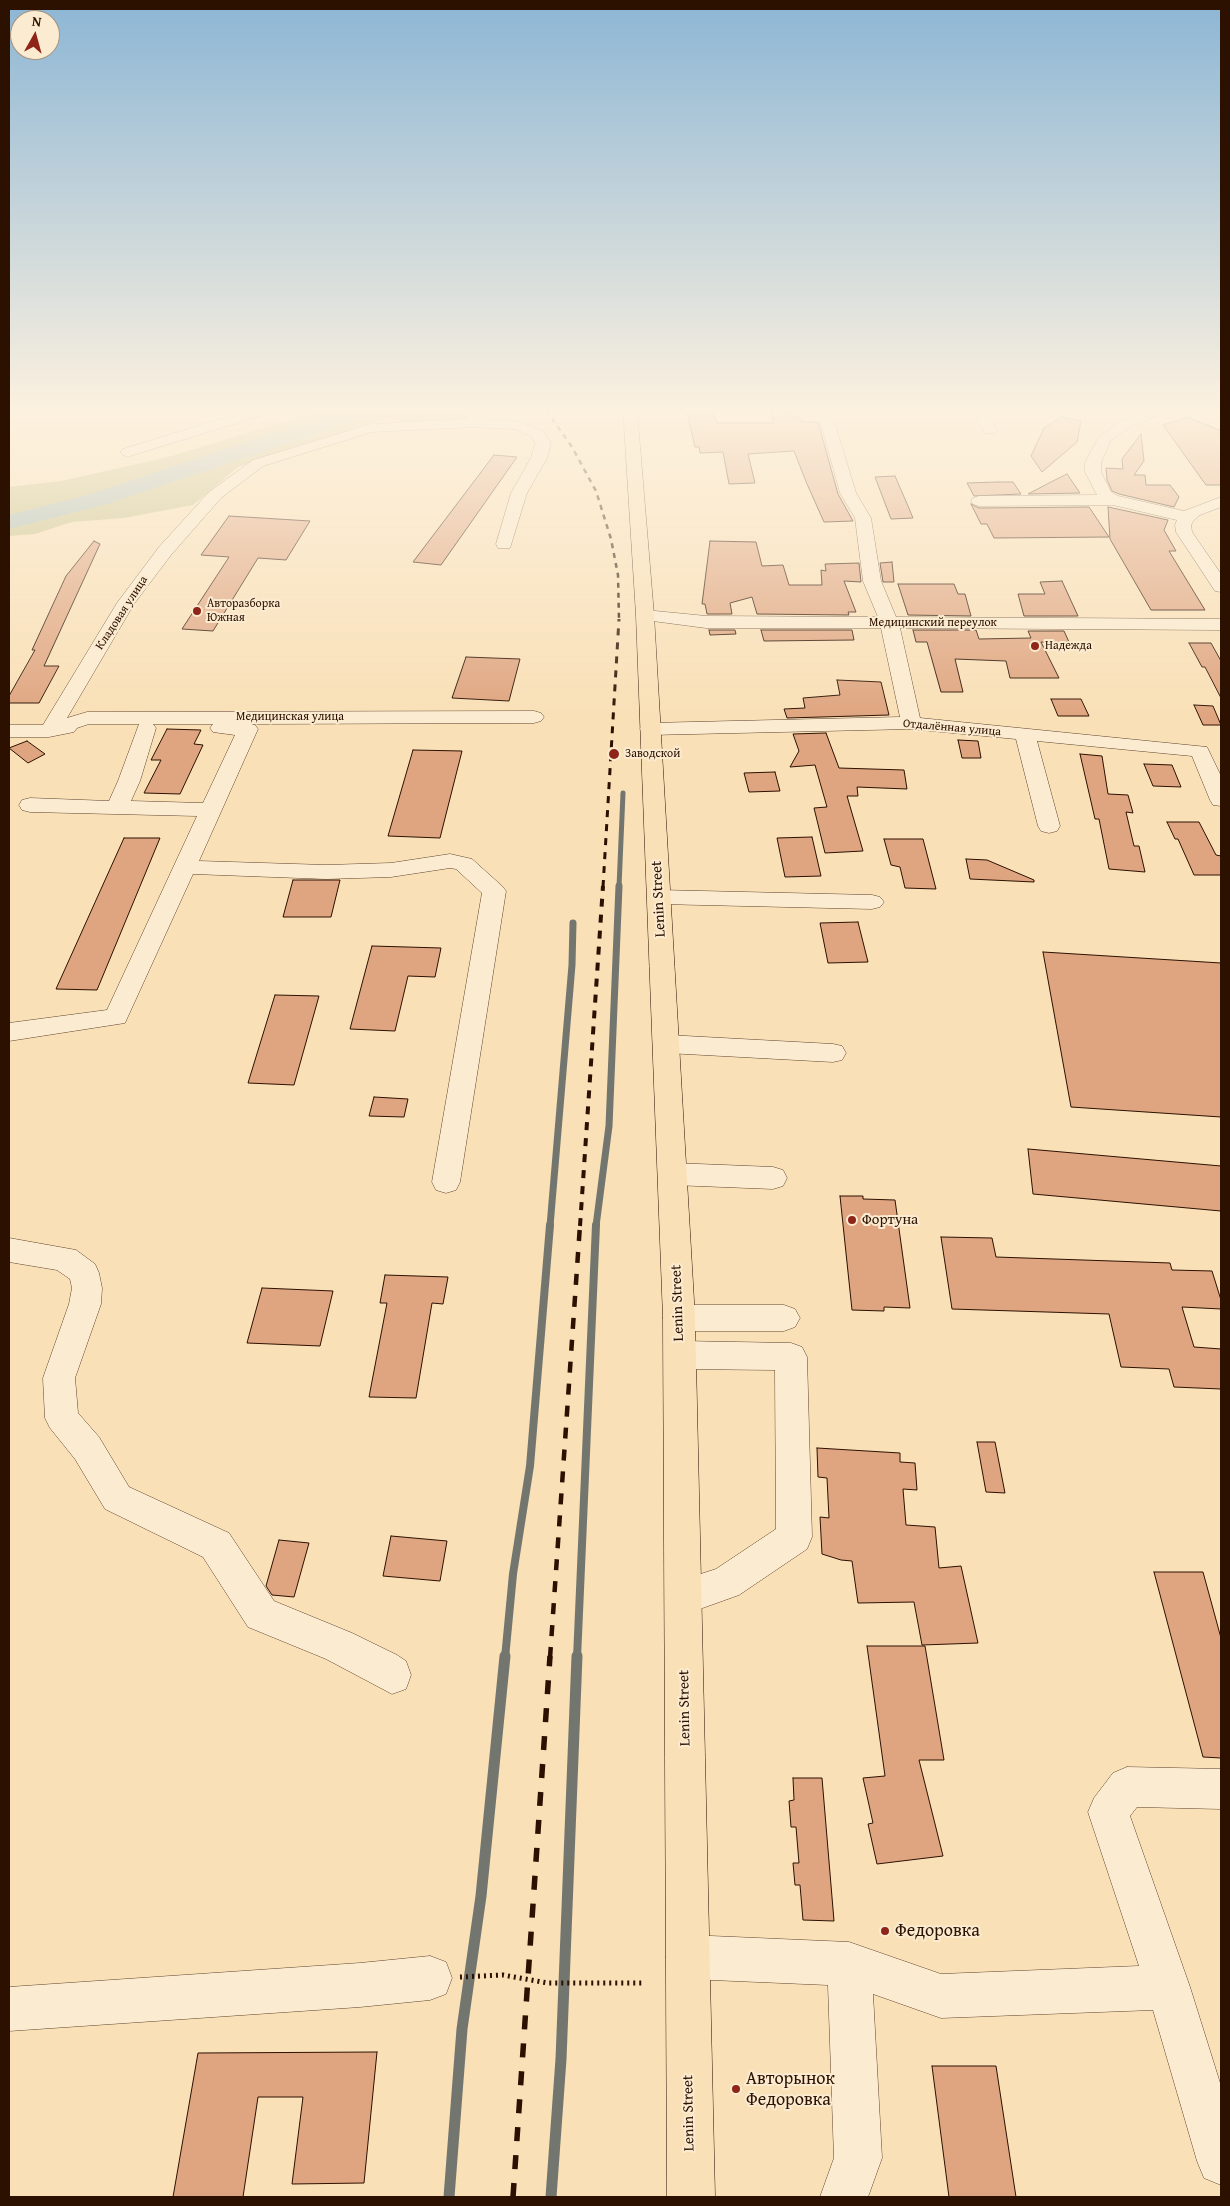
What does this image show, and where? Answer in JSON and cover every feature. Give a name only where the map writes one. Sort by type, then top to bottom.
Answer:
[{"type":"main road","name":"Lenin Street","points":[[638,513],[645,615],[679,1318],[690,2197]]},
{"type":"street","name":"Кладовая улица","points":[[49,731],[126,603],[165,551],[199,513]]},
{"type":"street","name":"Кладовая улица","points":[[504,544],[513,513]]},
{"type":"street","points":[[859,513],[862,518],[872,581],[889,622],[911,723]]},
{"type":"street","points":[[1169,513],[1187,517]]},
{"type":"street","points":[[1194,513],[1187,517],[1183,525],[1184,532],[1221,587]]},
{"type":"street","name":"Медицинский переулок","points":[[645,615],[706,622],[1221,624]]},
{"type":"street","name":"Медицинская улица","points":[[49,731],[87,718],[534,717]]},
{"type":"street","name":"Отдалённая улица","points":[[650,730],[911,723],[1200,751],[1221,800]]},
{"type":"street","points":[[9,731],[49,731],[69,728],[248,728],[116,1017],[9,1032]]},
{"type":"street","points":[[117,807],[129,781],[146,728]]},
{"type":"street","points":[[1025,734],[1049,826]]},
{"type":"street","points":[[30,805],[212,810]]},
{"type":"street","points":[[186,867],[326,872],[391,870],[450,861],[464,864],[494,891],[446,1182]]},
{"type":"street","points":[[659,897],[872,902]]},
{"type":"street","points":[[667,1044],[833,1053]]},
{"type":"street","points":[[673,1174],[773,1178]]},
{"type":"street","points":[[9,1250],[65,1259],[84,1273],[87,1288],[85,1304],[59,1378],[62,1418],[87,1448],[117,1498],[216,1545],[261,1614],[340,1646],[384,1668],[392,1675]]},
{"type":"street","points":[[679,1318],[784,1318]]},
{"type":"street","points":[[680,1355],[792,1357],[794,1538],[726,1583],[683,1597]]},
{"type":"street","points":[[1221,1789],[1127,1787],[1108,1812],[1168,1986],[1221,2162]]},
{"type":"street","points":[[688,1958],[849,1964],[941,1996],[1168,1986]]},
{"type":"street","points":[[844,2197],[858,2158],[849,1964]]},
{"type":"street","points":[[9,2009],[360,1985],[430,1978]]},
{"type":"path","points":[[430,1978],[503,1975],[548,1983],[642,1983]]},
{"type":"shaded area","points":[[9,513],[151,513],[124,518],[72,522],[35,534],[9,536]]},
{"type":"building","points":[[450,513],[478,513],[441,565],[413,562]]},
{"type":"building","points":[[820,513],[849,513],[853,521],[824,522]]},
{"type":"building","points":[[889,513],[911,513],[913,518],[891,519]]},
{"type":"building","points":[[975,513],[1093,513],[1109,537],[994,538],[987,524],[981,524]]},
{"type":"building","points":[[1108,513],[1135,513],[1168,520],[1164,530],[1176,551],[1169,551],[1205,610],[1151,610],[1110,539]]},
{"type":"building","points":[[229,516],[310,521],[286,560],[258,558],[213,631],[182,629],[229,557],[201,555]]},
{"type":"building","points":[[94,541],[100,544],[44,666],[59,666],[39,703],[9,703],[9,696],[35,650],[32,650],[66,576]]},
{"type":"building","points":[[710,541],[756,542],[762,566],[783,565],[789,585],[822,585],[821,570],[826,571],[825,564],[859,563],[861,582],[844,581],[856,612],[848,612],[849,615],[757,614],[752,597],[730,603],[732,614],[707,614],[705,604],[702,604]]},
{"type":"building","points":[[892,562],[894,582],[883,582],[880,563]]},
{"type":"building","points":[[1062,581],[1078,616],[1024,616],[1018,594],[1045,594],[1040,582]]},
{"type":"building","points":[[898,584],[954,584],[958,594],[965,594],[971,616],[908,615]]},
{"type":"building","points":[[709,630],[735,630],[736,634],[710,635]]},
{"type":"building","points":[[761,630],[852,630],[854,640],[764,641]]},
{"type":"building","points":[[913,630],[976,630],[979,639],[1031,638],[1028,631],[1064,631],[1069,642],[1041,642],[1059,678],[1010,678],[1006,661],[955,659],[963,692],[941,692],[927,642],[916,642]]},
{"type":"building","points":[[1189,643],[1211,643],[1221,661],[1221,698],[1205,667],[1202,667]]},
{"type":"building","points":[[466,657],[520,659],[509,701],[452,698]]},
{"type":"building","points":[[837,680],[881,682],[889,715],[787,718],[784,709],[805,708],[803,698],[840,695]]},
{"type":"building","points":[[1051,699],[1081,699],[1089,716],[1058,716]]},
{"type":"building","points":[[1194,705],[1213,706],[1221,725],[1203,725]]},
{"type":"building","points":[[167,729],[201,730],[194,744],[203,745],[180,794],[144,793],[161,760],[151,760]]},
{"type":"building","points":[[826,733],[839,768],[904,770],[907,789],[857,787],[858,796],[847,796],[863,851],[825,853],[814,808],[827,807],[815,765],[790,767],[799,751],[793,734]]},
{"type":"building","points":[[958,740],[978,741],[981,758],[962,758]]},
{"type":"building","points":[[27,741],[45,754],[28,763],[9,748]]},
{"type":"building","points":[[413,750],[462,751],[440,838],[388,836]]},
{"type":"building","points":[[1080,754],[1102,756],[1108,794],[1128,795],[1133,813],[1126,812],[1134,846],[1139,846],[1145,872],[1109,869],[1099,819],[1095,819]]},
{"type":"building","points":[[1144,764],[1172,765],[1181,787],[1153,786]]},
{"type":"building","points":[[775,772],[780,791],[749,792],[744,773]]},
{"type":"building","points":[[1167,822],[1199,822],[1216,855],[1221,856],[1221,875],[1194,875],[1178,839],[1175,839]]},
{"type":"building","points":[[812,837],[821,876],[785,877],[777,838]]},
{"type":"building","points":[[124,838],[160,838],[97,990],[56,989]]},
{"type":"building","points":[[884,839],[923,839],[936,889],[905,888],[900,867],[891,865]]},
{"type":"building","points":[[966,859],[987,860],[1034,880],[1034,882],[970,879]]},
{"type":"building","points":[[293,880],[340,880],[331,917],[283,917]]},
{"type":"building","points":[[858,922],[868,962],[828,963],[820,923]]},
{"type":"building","points":[[372,946],[441,948],[435,977],[408,976],[395,1031],[350,1029]]},
{"type":"building","points":[[1043,952],[1221,963],[1221,1117],[1071,1107]]},
{"type":"building","points":[[275,995],[319,996],[294,1085],[248,1083]]},
{"type":"building","points":[[374,1097],[408,1099],[404,1117],[369,1116]]},
{"type":"building","points":[[1028,1149],[1221,1166],[1221,1211],[1033,1194]]},
{"type":"building","points":[[840,1196],[863,1196],[863,1199],[895,1200],[910,1308],[884,1307],[884,1311],[852,1310]]},
{"type":"building","points":[[941,1237],[992,1238],[996,1257],[1170,1263],[1172,1270],[1212,1271],[1221,1300],[1221,1309],[1182,1307],[1194,1347],[1221,1349],[1221,1389],[1174,1387],[1169,1369],[1121,1367],[1109,1314],[952,1309]]},
{"type":"building","points":[[385,1275],[448,1277],[443,1304],[432,1303],[416,1398],[369,1397],[387,1303],[380,1303]]},
{"type":"building","points":[[262,1288],[333,1291],[320,1346],[247,1343]]},
{"type":"building","points":[[977,1442],[995,1442],[1005,1493],[986,1492]]},
{"type":"building","points":[[817,1448],[900,1453],[900,1462],[915,1463],[917,1490],[903,1489],[906,1525],[935,1527],[939,1568],[961,1566],[978,1643],[922,1645],[914,1602],[858,1603],[852,1561],[841,1560],[822,1554],[820,1517],[829,1518],[827,1478],[818,1477]]},
{"type":"building","points":[[391,1536],[447,1541],[440,1581],[383,1576]]},
{"type":"building","points":[[279,1540],[309,1543],[294,1597],[272,1595],[266,1586]]},
{"type":"building","points":[[1154,1572],[1203,1572],[1221,1638],[1221,1758],[1203,1757]]},
{"type":"building","points":[[867,1646],[925,1646],[944,1760],[919,1760],[943,1856],[877,1864],[868,1824],[873,1823],[863,1778],[885,1776]]},
{"type":"building","points":[[793,1778],[822,1778],[834,1921],[803,1920],[800,1885],[795,1885],[793,1863],[799,1863],[796,1827],[791,1827],[789,1801],[794,1800]]},
{"type":"building","points":[[377,2052],[364,2183],[292,2184],[303,2097],[258,2097],[243,2197],[173,2197],[198,2053]]},
{"type":"building","points":[[932,2066],[996,2066],[1016,2197],[949,2197]]},
{"type":"waterway","points":[[9,522],[44,513]]},
{"type":"waterway","points":[[619,887],[623,793]]},
{"type":"waterway","points":[[596,1226],[609,1126],[619,886]]},
{"type":"waterway","points":[[550,1226],[572,965],[573,923]]},
{"type":"waterway","points":[[505,1658],[513,1574],[530,1466],[550,1225]]},
{"type":"waterway","points":[[577,1658],[596,1225]]},
{"type":"waterway","points":[[449,2197],[462,2029],[481,1896],[505,1656]]},
{"type":"waterway","points":[[551,2197],[561,2059],[577,1656]]},
{"type":"railway","points":[[603,513],[611,539],[618,575],[619,619]]},
{"type":"railway","points":[[603,887],[619,619]]},
{"type":"railway","points":[[580,1226],[603,886]]},
{"type":"railway","points":[[550,1658],[580,1225]]},
{"type":"railway","points":[[513,2197],[550,1656]]},
{"type":"place","name":"Авторазборка Южная","points":[[197,611]]},
{"type":"place","name":"Надежда","points":[[1035,646]]},
{"type":"place","name":"Заводской","points":[[614,754]]},
{"type":"place","name":"Фортуна","points":[[852,1220]]},
{"type":"place","name":"Федоровка","points":[[885,1931]]},
{"type":"place","name":"Авторынок Федоровка","points":[[736,2089]]}]
